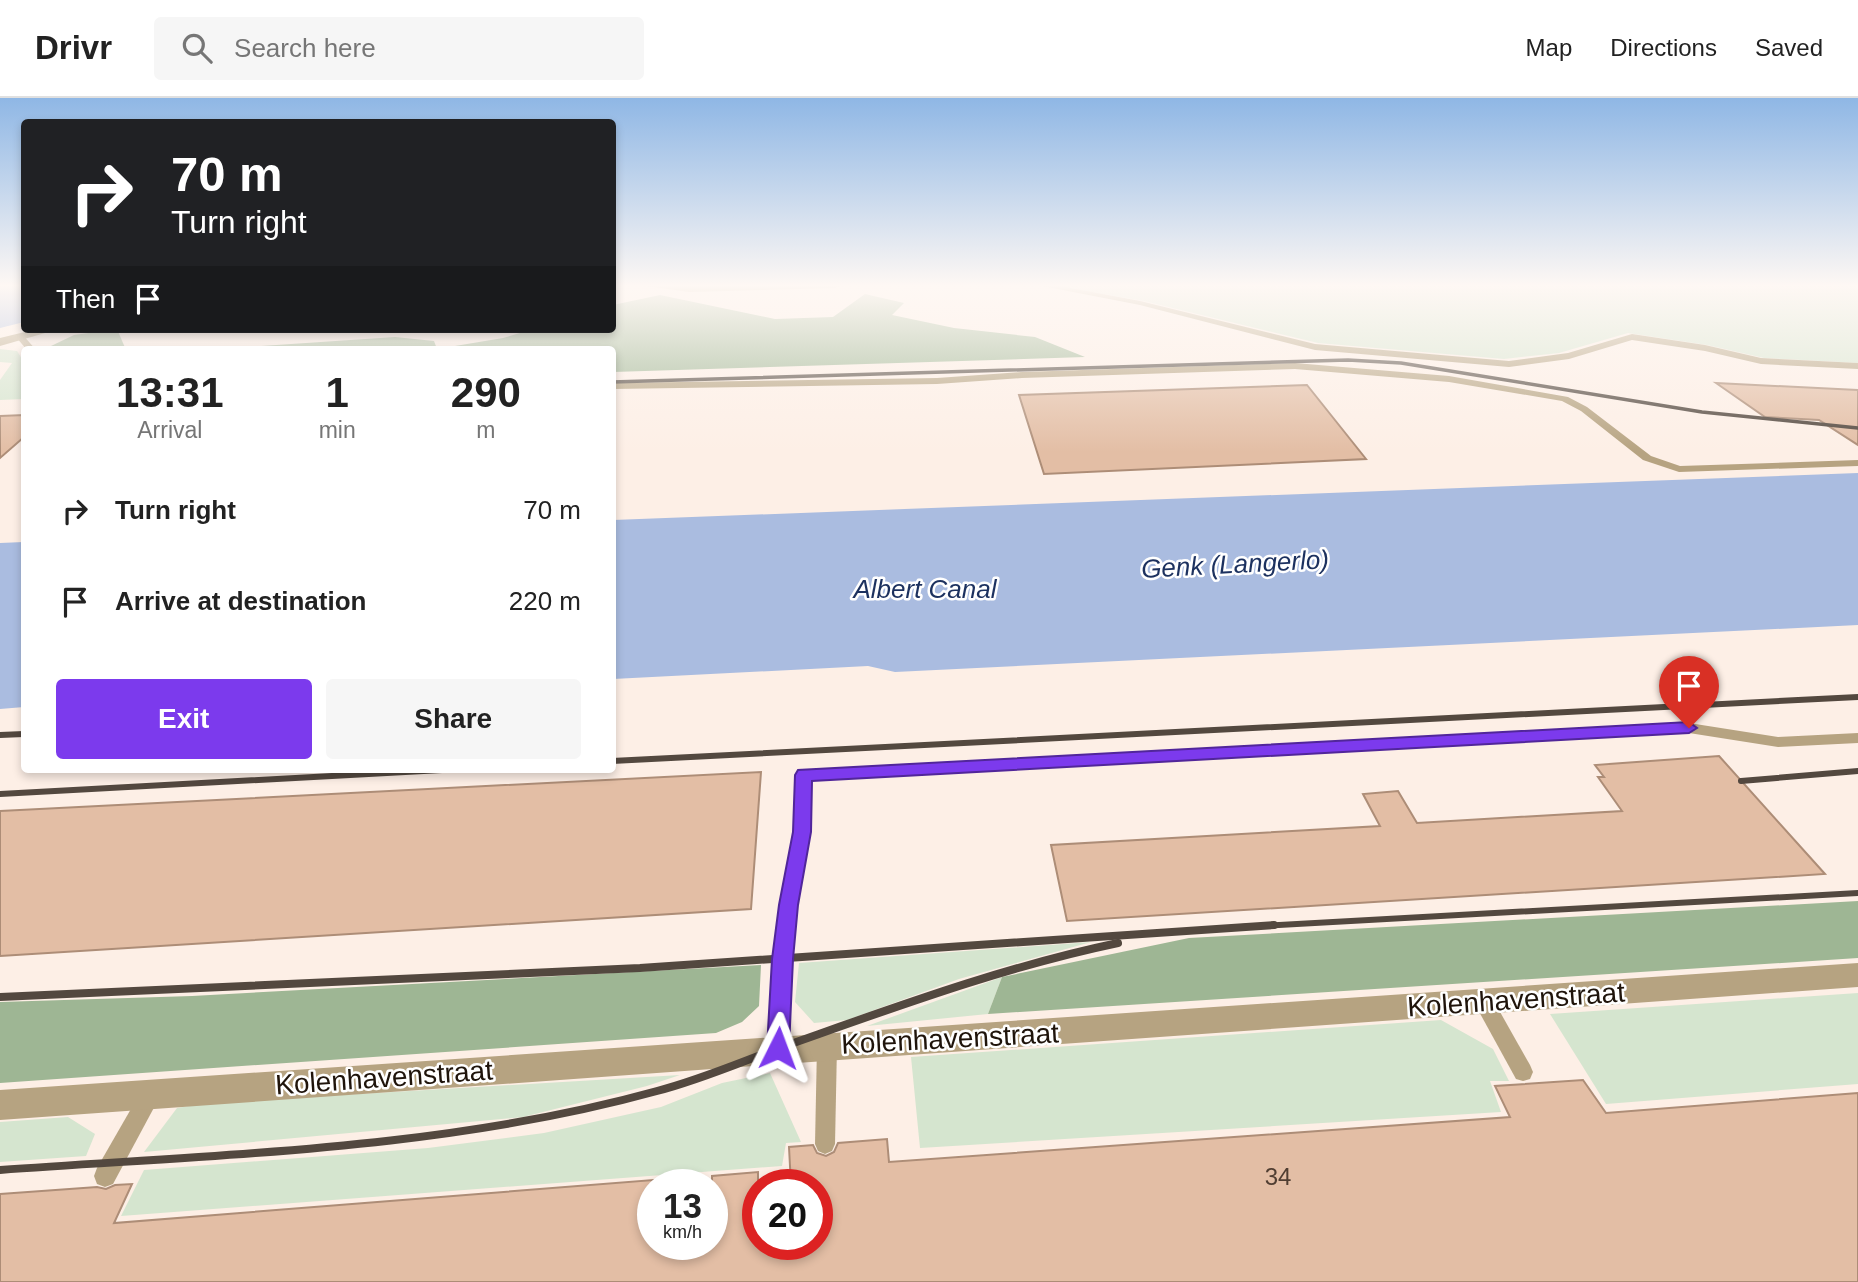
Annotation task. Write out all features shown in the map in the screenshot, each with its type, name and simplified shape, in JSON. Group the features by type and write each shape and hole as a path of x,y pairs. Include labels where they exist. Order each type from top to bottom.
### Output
{"street":[{"name":"Kolenhavenstraat","path":"0,1105 778,1048 1101,1029 1858,975"}],"lane":[{"path":"1300,341 1328,348 1508,364 1569,356 1618,341"},
{"path":"1660,341 1761,361 1858,366"},
{"path":"616,386 937,381 1022,375 1295,366 1449,379 1565,399 1584,409 1647,458 1679,469 1858,463"},
{"path":"778,1048 782,959 788,905 802,832 804,775 1689,728 1779,742 1858,738"},
{"path":"1484,1002 1523,1072"},
{"path":"825,1144 828,1045"},
{"path":"105,1176 151,1094"}],"green space":[{"path":"61,341 122,341 124,346 51,346"},
{"path":"332,341 434,341 436,346 261,346"},
{"path":"483,341 1046,341 1085,357 616,372 616,346 455,346"},
{"path":"1311,341 1600,341 1559,353 1504,359"},
{"path":"1682,341 1858,341 1858,363 1764,358"},
{"path":"0,349 17,351 21,357 21,399 0,400 0,380 12,363 0,362"},
{"path":"1858,901 1858,958 988,1014 1002,977 1189,938"},
{"path":"1091,942 959,979 847,1020 814,1023 795,1002 799,963"},
{"path":"761,965 759,1006 742,1022 716,1033 0,1083 0,1002 192,996"},
{"path":"1002,977 988,1014 867,1026"},
{"path":"1858,993 1858,1084 1606,1104 1550,1014"},
{"path":"1441,1020 1493,1049 1509,1081 1490,1081 1501,1112 920,1148 911,1057"},
{"path":"770,1073 801,1142 786,1143 782,1166 728,1170 637,1169 637,1177 121,1216 144,1170 428,1148 544,1133 661,1107 722,1083"},
{"path":"680,1075 523,1117 144,1152 177,1108 207,1103"},
{"path":"68,1117 95,1134 86,1156 0,1162 0,1122"}],"water":[{"name":"Albert Canal","path":"1858,473 1858,625 895,672 868,666 616,679 616,520"},
{"path":"21,542 21,707 0,709 0,543"}],"building":[{"path":"1716,383 1858,390 1858,445 1819,420 1765,417"},
{"path":"1307,385 1366,459 1044,474 1019,395"},
{"path":"21,415 21,440 0,458 0,416"},
{"path":"1719,756 1825,874 1067,921 1051,845 1380,826 1363,794 1398,791 1417,823 1622,811 1598,777 1604,777 1595,765"},
{"path":"761,772 751,909 0,956 0,811"},
{"path":"1583,1080 1606,1113 1858,1093 1858,1282 0,1282 0,1194 97,1187 106,1189 115,1185 132,1184 114,1223 637,1181 637,1260 728,1260 728,1175 742,1173 742,1260 833,1260 833,1169 790,1169 789,1147 813,1145 817,1153 826,1156 834,1152 838,1143 887,1139 889,1162 1510,1117 1495,1086"}],"railway":[{"path":"616,382 1348,360 1401,363 1702,412 1858,428"},
{"path":"616,761 1858,697"},
{"path":"0,735 21,734"},
{"path":"1741,781 1858,771"},
{"path":"0,794 387,773"},
{"path":"1260,926 1858,893"},
{"path":"1260,926 1274,925"},
{"path":"0,997 640,968 1260,926"},
{"path":"1241,927 1260,926"},
{"path":"0,1170 331,1147 414,1138 577,1111 689,1082 948,989 1118,943"}],"route":[{"path":"778,1048 782,959 788,905 802,832 804,775 1689,728"}],"water label":[{"name":"Genk (Langerlo)","path":"1235,564"}]}
